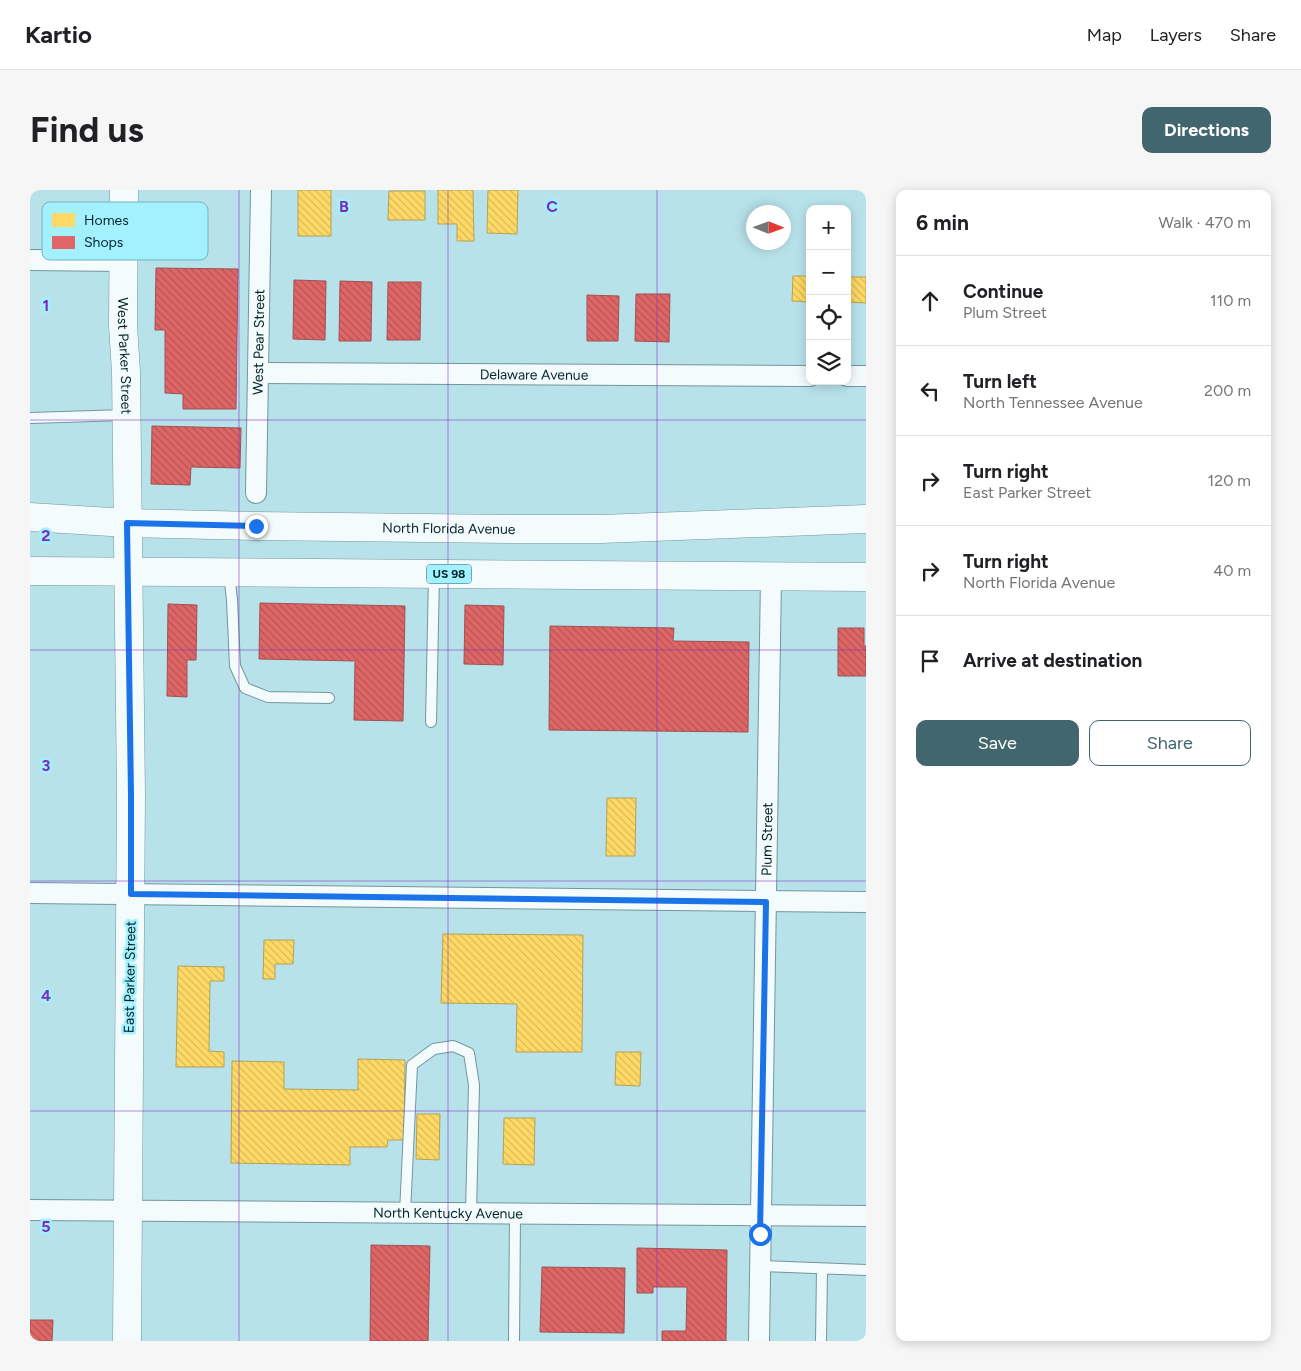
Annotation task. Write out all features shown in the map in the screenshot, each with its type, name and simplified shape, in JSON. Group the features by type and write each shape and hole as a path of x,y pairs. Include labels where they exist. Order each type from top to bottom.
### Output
{"main road":[{"name":"West Parker Street","path":"123,261 127,523"},
{"name":"North Florida Avenue","path":"30,517 127,523 256,526 602,528 866,519"},
{"name":"East Parker Street","path":"127,523 131,795 127,1341"},
{"name":"US 98","path":"30,571 866,577"}],"street":[{"name":"West Pear Street","path":"256,493 261,190"},
{"path":"30,260 123,261"},
{"name":"Delaware Avenue","path":"258,373 806,376"},
{"path":"851,376 866,376"},
{"name":"Plum Street","path":"759,1341 771,576"},
{"path":"30,893 866,902"},
{"name":"North Kentucky Avenue","path":"30,1210 866,1216"}],"lane":[{"path":"30,418 126,415"},
{"path":"229,573 235,666 246,688 268,696 329,698"},
{"path":"431,722 434,574"},
{"path":"405,1213 412,1064 434,1049 453,1046 469,1053 474,1085 471,1214"},
{"path":"514,1341 515,1214"},
{"path":"760,1266 866,1270"},
{"path":"821,1341 822,1269"}],"building: Homes":[{"path":"298,190 331,190 331,236 298,236"},
{"path":"438,190 473,190 474,241 457,241 457,224 438,224"},
{"path":"488,190 518,190 517,234 487,233"},
{"path":"389,191 425,191 425,220 388,220"},
{"path":"793,276 806,276 806,302 792,301"},
{"path":"851,277 866,277 866,303 851,302"},
{"path":"607,798 636,798 635,856 606,856"},
{"path":"443,934 583,935 582,1052 516,1052 517,1004 441,1003"},
{"path":"264,940 294,940 293,964 275,964 275,979 263,979"},
{"path":"178,966 224,967 224,981 210,981 209,1051 224,1052 224,1067 176,1067"},
{"path":"616,1052 641,1052 640,1086 615,1085"},
{"path":"358,1059 405,1060 404,1140 388,1140 387,1147 350,1147 350,1165 231,1163 232,1061 284,1062 284,1089 358,1090"},
{"path":"417,1114 440,1114 439,1160 416,1159"},
{"path":"504,1118 535,1118 534,1165 503,1164"}],"building: Shops":[{"path":"156,268 238,269 236,409 183,409 183,394 165,393 165,330 155,330"},
{"path":"294,280 326,281 325,340 293,339"},
{"path":"340,281 372,282 371,341 339,341"},
{"path":"388,282 421,282 420,340 387,340"},
{"path":"636,294 670,294 669,342 635,341"},
{"path":"587,295 619,296 618,341 587,341"},
{"path":"152,426 241,428 240,468 191,467 190,485 151,484"},
{"path":"260,603 405,606 403,721 354,720 355,661 259,659"},
{"path":"168,604 197,605 196,660 187,660 187,697 167,696"},
{"path":"465,605 504,606 503,665 464,664"},
{"path":"550,626 674,628 673,641 749,642 748,732 549,730"},
{"path":"838,628 864,628 866,676 838,676"},
{"path":"371,1245 430,1246 428,1341 370,1341"},
{"path":"637,1248 727,1250 726,1341 662,1341 662,1331 686,1331 687,1287 653,1287 653,1293 637,1293"},
{"path":"542,1267 625,1268 624,1333 540,1332"},
{"path":"30,1320 53,1320 52,1341 30,1341"}],"route":[{"path":"256,526 127,523 131,894 766,902 760,1234"}]}
